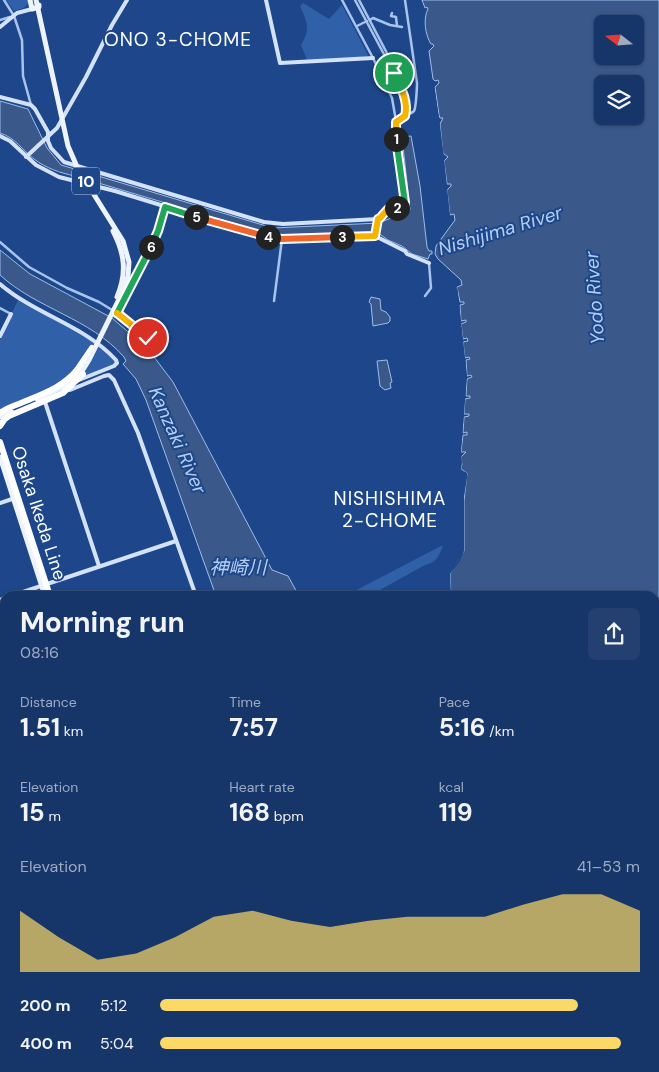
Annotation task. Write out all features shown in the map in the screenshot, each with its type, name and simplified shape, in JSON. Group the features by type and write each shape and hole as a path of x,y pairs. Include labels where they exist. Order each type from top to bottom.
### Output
{"highway":[{"path":"0,415 60,386 78,370 93,349"},
{"path":"0,426 9,416 54,397 70,388 86,371 93,349"},
{"path":"0,442 47,591"},
{"path":"0,451 47,591"}],"main road":[{"path":"32,9 39,7 34,0"},
{"name":"10","path":"0,415 56,392 82,368 93,349 120,290 124,272 124,259 121,247 76,171 65,147 34,0"},
{"name":"Osaka Ikeda Line","path":"0,438 48,583 49,591"},
{"name":"Osaka Ikeda Line","path":"0,458 42,586 46,591"}],"street":[{"path":"4,0 14,16 22,40 24,76 31,106"},
{"path":"27,156 57,128 107,33 127,0"},
{"path":"266,0 280,63 373,58"},
{"path":"342,0 357,26 392,98 396,122 395,128 405,203 403,207 386,210 377,221 375,234"},
{"path":"355,0 369,20"},
{"path":"359,0 406,91 405,116"},
{"path":"396,122 415,109 418,82 405,0"},
{"path":"0,20 32,9"},
{"path":"392,13 391,16 396,17 397,26"},
{"path":"0,27 14,16"},
{"path":"357,26 373,18 402,27"},
{"path":"0,96 31,106 39,114 55,153 68,164 264,222 283,224 377,221"},
{"path":"0,136 10,141 36,166 59,177 254,234 282,239 375,234 407,254 429,263 431,288 425,296"},
{"path":"117,313 158,231 165,207"},
{"path":"274,301 282,239"},
{"path":"0,242 29,267 117,313 144,337 148,338 158,334"},
{"path":"0,284 30,305 90,337 108,351 117,362 114,366 0,415"},
{"path":"0,308 11,314 0,336"},
{"path":"0,415 13,414 45,402 72,388 109,375 138,433 194,591"},
{"path":"45,402 99,566"},
{"path":"0,503 20,497"},
{"path":"26,591 176,541"}],"shaded area":[{"path":"6,0 28,0 28,3 24,8 14,11"},
{"path":"303,3 329,19 342,5 368,55 366,57 307,60 301,45 307,30 306,21 300,6"},
{"path":"18,300 95,342 115,361 114,365 0,409 0,339"},
{"path":"443,546 432,563 378,591 355,591"}],"water":[{"path":"422,0 659,0 659,591 451,591 450,574 464,551 464,501 467,473 461,469 461,457 466,452 461,452 463,435 467,435 467,432 463,433 464,417 469,416 469,414 464,414 465,399 470,398 470,396 466,396 467,379 472,377 471,375 467,376 466,360 470,359 469,357 465,358 463,342 468,341 467,338 463,339 461,324 466,322 466,320 461,321 460,305 464,304 464,302 460,302 457,287 462,285 461,280 435,254 436,246 455,220 454,214 450,215 447,190 451,184 447,184 444,161 448,157 443,153 440,124 443,118 440,118 439,115 435,87 439,83 438,80 435,81 433,79 429,51 434,46 431,44 426,31 425,22 427,7 425,8"},
{"path":"0,101 28,109 47,148 61,165 273,228 379,223 410,210 402,137 411,136 420,186 427,247 429,251 432,251 432,254 430,254 428,259 412,254 377,232 281,235 266,233 59,172 48,168 30,156 15,141 0,133"},
{"name":"神崎川","path":"0,250 30,274 112,318 148,349 173,382 272,570 288,576 296,591 214,591 146,400 136,379 123,364 126,361 124,357 110,344 80,323 30,297 0,275"},
{"path":"371,297 380,299 381,310 390,317 388,323 373,326 371,304 369,302"},
{"path":"387,360 392,382 390,383 391,388 385,390 380,386 377,361"}],"pier":[{"path":"434,85 439,118 444,157 441,155"},
{"path":"444,158 450,217 448,216 442,159"},
{"path":"457,284 467,376 461,451 462,463 461,469 464,471 458,468 458,466 461,454 459,451 466,376 456,297"},
{"path":"464,471 467,473 467,478 464,496 464,551 460,561 450,574 451,591 449,591 448,574 458,560 462,550 462,500 466,475"}],"district":[{"name":"ONO 3-CHOME","path":"178,39"},
{"name":"NISHISHIMA 2-CHOME","path":"390,509"}],"route":[{"path":"148,338 144,337 117,313 158,231 165,207 254,234 282,239 375,236 378,219 386,210 403,207 405,203 395,128 396,122 405,116 406,102 394,73"}],"water label":[{"name":"Nishijima River","path":"500,230"},
{"name":"Yodo River","path":"594,298"},
{"name":"Kanzaki River","path":"178,440"}]}
